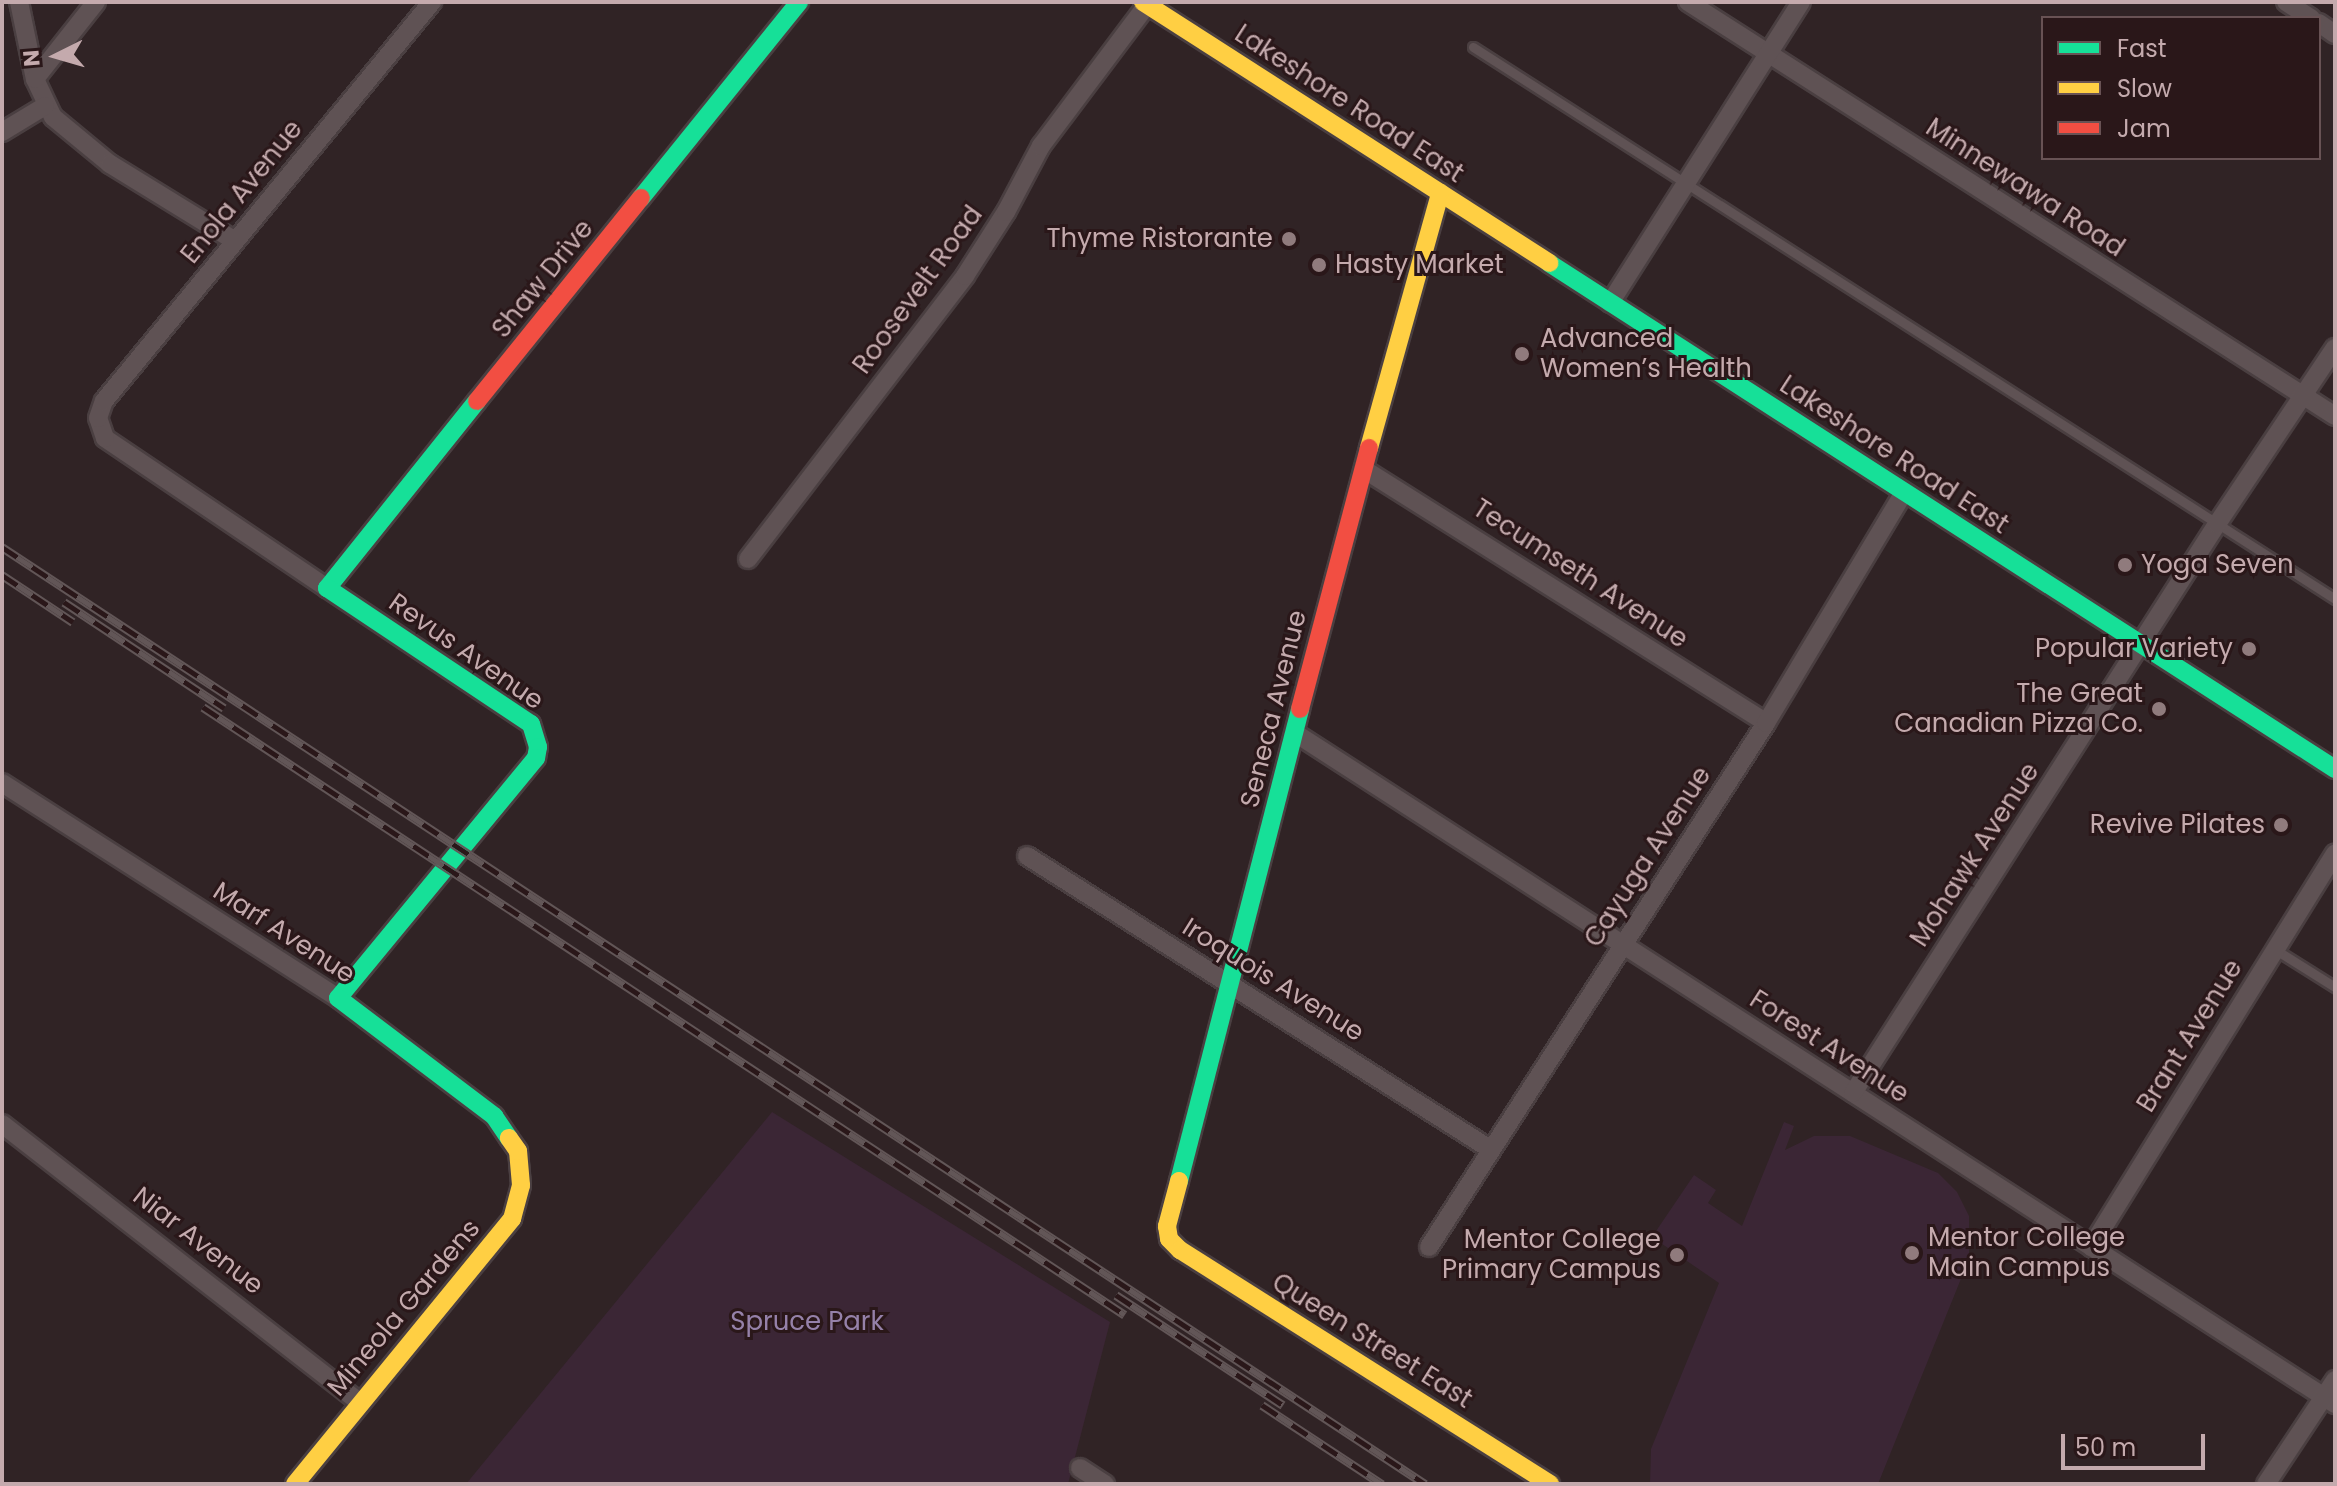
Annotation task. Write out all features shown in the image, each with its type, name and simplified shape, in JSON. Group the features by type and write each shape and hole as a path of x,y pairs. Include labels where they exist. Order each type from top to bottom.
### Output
{"street":[{"path":"19,2 35,79 45,106 110,164 235,241"},
{"path":"35,79 96,2"},
{"name":"Enola Avenue","path":"98,418 104,401 432,2"},
{"name":"Shaw Drive","path":"327,588 799,2"},
{"name":"Minnewawa Road","path":"1688,2 2335,416"},
{"path":"1610,303 1801,2"},
{"path":"2286,2 2308,16"},
{"name":"Lakeshore Road East","path":"1145,3 2335,769"},
{"name":"Roosevelt Road","path":"748,559 965,276 1006,212 1041,146 1145,3"},
{"path":"2,132 45,106"},
{"name":"Seneca Avenue","path":"1169,1239 1170,1212 1338,561 1440,193"},
{"name":"Mohawk Avenue","path":"1853,1093 2217,524 2335,348"},
{"name":"Revus Avenue","path":"98,418 105,438 531,724 538,747 536,758 338,998"},
{"name":"Tecumseth Avenue","path":"1365,470 1766,723"},
{"name":"Cayuga Avenue","path":"1429,1247 1766,723 1904,492"},
{"name":"Forest Avenue","path":"1295,733 2330,1401"},
{"name":"Marf Avenue","path":"2,783 338,998 494,1116 518,1151"},
{"name":"Brant Avenue","path":"2091,1247 2335,854"},
{"name":"Iroquois Avenue","path":"1027,856 1490,1149"},
{"name":"Niar Avenue","path":"2,1124 359,1402"},
{"name":"Mineola Gardens","path":"295,1484 359,1402 512,1219 521,1185 518,1151"},
{"name":"Queen Street East","path":"1169,1239 1180,1250 1550,1484"},
{"path":"2266,1484 2330,1401 2335,1380"},
{"path":"1080,1468 1105,1484"}],"lane":[{"path":"1473,47 2335,599"},
{"path":"2276,950 2335,987"}],"green space":[{"name":"Spruce Park","path":"772,1112 1110,1322 1068,1484 466,1484"},
{"path":"1784,1122 1794,1126 1785,1150 1814,1136 1850,1136 1938,1173 1957,1192 1969,1216 1969,1259 1878,1484 1650,1484 1651,1449 1719,1283 1652,1237 1694,1175 1716,1190 1708,1203 1742,1226"}],"railway":[{"path":"2,547 1425,1484"},
{"path":"2,575 73,622"},
{"path":"64,602 224,708"},
{"path":"203,707 1125,1315"},
{"path":"1116,1295 1283,1405"},
{"path":"1262,1405 1382,1484"}],"traffic: fast":[{"path":"641,198 799,2"},
{"path":"1549,263 2335,769"},
{"path":"477,401 327,588 531,724 538,747 536,758 338,998 494,1116 509,1138"},
{"path":"1179,1181 1300,709"}],"traffic: slow":[{"path":"1143,2 1549,263"},
{"path":"1369,448 1440,193"},
{"path":"295,1484 512,1219 521,1185 518,1151 509,1138"},
{"path":"1179,1181 1167,1226 1169,1239 1180,1250 1550,1484"}],"traffic: jam":[{"path":"477,401 641,198"},
{"path":"1300,709 1369,448"}],"place":[{"name":"Thyme Ristorante","path":"1289,239"},
{"name":"Hasty Market","path":"1319,265"},
{"name":"Advanced Women’s Health","path":"1522,354"},
{"name":"Yoga Seven","path":"2125,565"},
{"name":"Popular Variety","path":"2249,649"},
{"name":"The Great Canadian Pizza Co.","path":"2159,709"},
{"name":"Revive Pilates","path":"2281,825"},
{"name":"Mentor College Main Campus","path":"1912,1253"},
{"name":"Mentor College Primary Campus","path":"1677,1255"}]}
